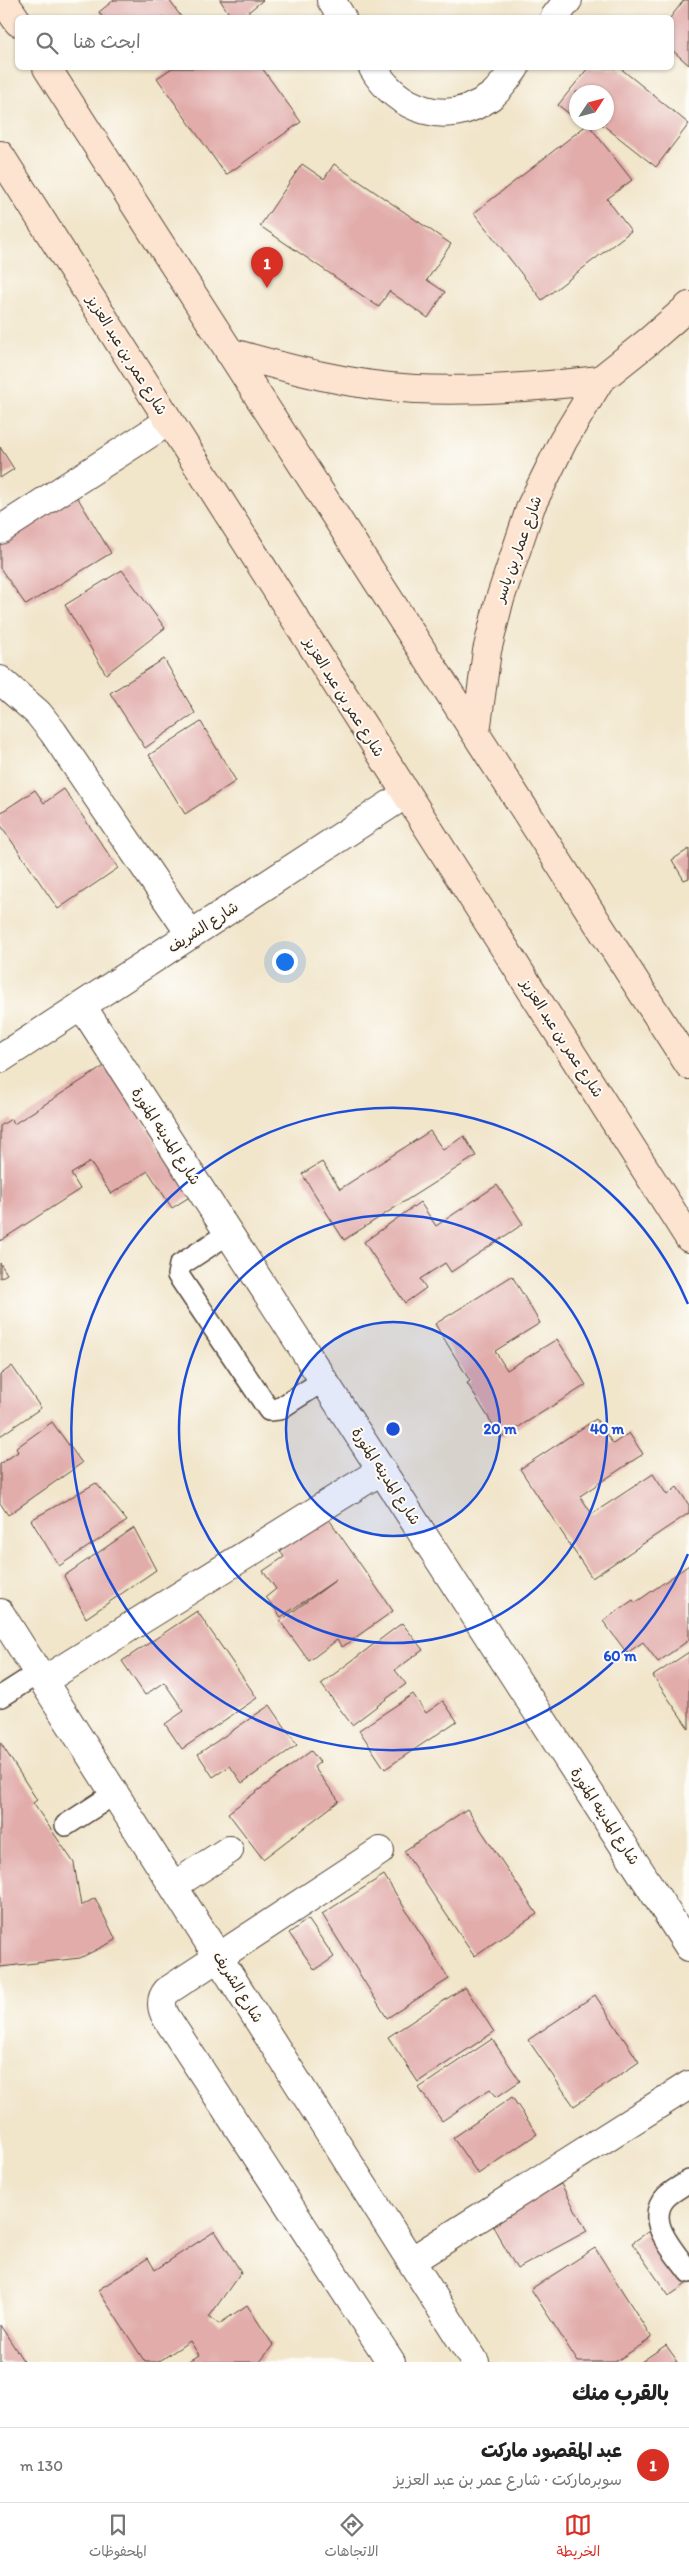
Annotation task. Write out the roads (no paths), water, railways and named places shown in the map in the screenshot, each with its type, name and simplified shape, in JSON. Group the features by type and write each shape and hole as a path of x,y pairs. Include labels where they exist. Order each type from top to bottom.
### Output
{"street":[{"path":"3,0 15,18"},
{"path":"331,0 340,15"},
{"path":"556,15 568,0"},
{"path":"48,70 476,732 689,1066"},
{"path":"374,70 382,84 396,97 414,107 434,113 454,112 474,106 492,96 513,70"},
{"name":"شارع عمر بن عبد العزيز","path":"0,155 689,1238"},
{"name":"شارع عمار بن ياسر","path":"476,732 487,651 513,553 532,506 563,441 600,380 689,306"},
{"path":"229,352 298,371 351,381 413,389 538,388 600,380"},
{"path":"0,530 169,421"},
{"path":"0,680 38,712 191,935"},
{"name":"شارع الشريف","path":"0,1059 406,794"},
{"name":"شارع المدينه المنورة","path":"82,1006 689,1947"},
{"path":"41,1677 382,1470"},
{"name":"شارع الشريف","path":"0,1613 475,2362"},
{"path":"173,1886 229,1850"},
{"path":"380,1851 168,1991 162,2000 163,2012 391,2362"},
{"path":"411,2261 689,2085"}],"lane":[{"path":"229,1233 180,1265 178,1275 268,1410 279,1409 324,1380"},
{"path":"2,1696 41,1677"},
{"path":"66,1824 114,1794"},
{"path":"689,2181 667,2196 660,2205 658,2216 659,2227 664,2237 689,2272"}],"place":[{"name":"عبد المقصود ماركت","path":"267,288"}]}
